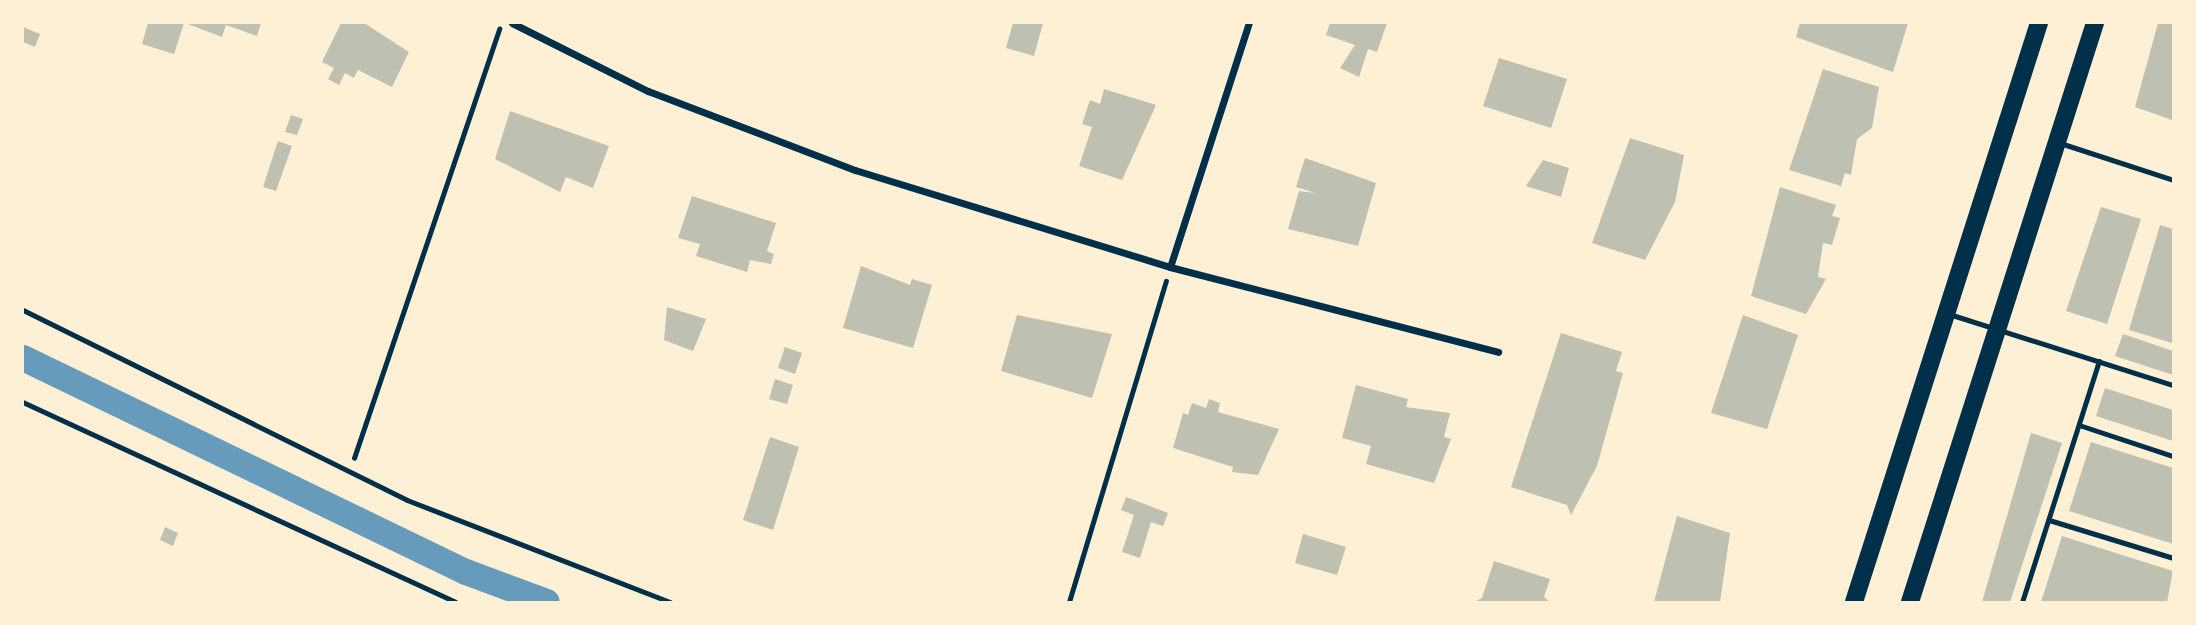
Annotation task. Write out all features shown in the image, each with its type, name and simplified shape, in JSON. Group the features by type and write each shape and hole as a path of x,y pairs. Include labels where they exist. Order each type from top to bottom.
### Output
{"main road":[{"path":"1854,602 2039,23"},
{"path":"1910,602 2095,23"}],"street":[{"path":"512,23 648,91 855,170 1170,267 1498,352"},
{"path":"1170,267 1249,23"}],"lane":[{"path":"2056,142 2173,180"},
{"path":"23,310 347,471 670,602"},
{"path":"1946,313 2173,385"},
{"path":"2022,602 2099,361"},
{"path":"2079,425 2173,456"},
{"path":"2049,520 2173,558"}],"path":[{"path":"347,471 374,409 501,23"},
{"path":"1069,602 1170,267"},
{"path":"23,402 455,602"}],"building":[{"path":"148,23 184,23 174,54 142,44"},
{"path":"185,23 261,23 257,36 226,25 222,37"},
{"path":"341,23 364,23 409,52 392,87 358,70 354,78 345,73 339,85 328,79 334,68 322,62"},
{"path":"1013,23 1043,23 1034,56 1006,48"},
{"path":"1330,23 1387,23 1377,52 1368,49 1359,77 1340,68 1355,45 1326,35"},
{"path":"1800,23 1908,23 1893,72 1796,37"},
{"path":"2158,23 2173,23 2172,120 2135,107"},
{"path":"23,27 40,34 35,47 23,42"},
{"path":"1499,58 1567,79 1551,128 1483,106"},
{"path":"1823,69 1879,87 1872,128 1857,139 1851,175 1845,173 1841,186 1789,170"},
{"path":"1104,89 1156,105 1122,180 1079,166 1092,127 1082,124 1090,100 1100,104"},
{"path":"510,111 609,146 593,188 566,177 560,192 495,159"},
{"path":"291,115 303,119 297,135 285,132"},
{"path":"1630,138 1684,155 1675,202 1645,260 1592,243"},
{"path":"278,141 292,146 276,191 263,187"},
{"path":"1305,158 1376,183 1358,246 1288,229 1299,191 1315,193 1296,187"},
{"path":"1543,160 1569,168 1561,197 1526,186"},
{"path":"1780,187 1836,205 1832,216 1840,218 1832,245 1823,243 1818,277 1826,279 1806,314 1751,296"},
{"path":"692,196 776,223 767,251 774,254 771,264 750,260 747,272 696,256 700,244 678,238"},
{"path":"2101,207 2141,219 2107,324 2066,311"},
{"path":"2160,225 2173,229 2172,343 2129,330"},
{"path":"861,266 910,285 912,279 932,285 913,348 843,328"},
{"path":"667,307 706,319 693,351 664,340"},
{"path":"1017,315 1112,334 1092,398 1001,371"},
{"path":"1743,315 1798,335 1767,429 1711,413"},
{"path":"1561,333 1622,352 1616,371 1623,373 1597,466 1571,515 1567,505 1511,487"},
{"path":"2123,334 2173,351 2173,375 2115,356"},
{"path":"785,347 802,353 795,374 778,368"},
{"path":"775,379 793,385 787,404 769,399"},
{"path":"1356,385 1408,399 1406,407 1450,413 1444,437 1451,439 1434,483 1366,464 1371,446 1342,438"},
{"path":"2105,388 2173,410 2173,441 2096,416"},
{"path":"1209,399 1220,403 1218,412 1279,429 1258,475 1232,472 1233,467 1173,448 1183,413 1188,415 1192,403 1206,408"},
{"path":"2031,433 2062,443 2010,602 1982,602"},
{"path":"770,437 799,447 773,530 743,520"},
{"path":"2091,442 2173,468 2173,544 2069,511"},
{"path":"1126,497 1168,513 1163,526 1151,522 1140,558 1122,552 1134,515 1121,510"},
{"path":"1677,516 1730,533 1720,602 1654,602"},
{"path":"165,527 178,533 173,546 160,540"},
{"path":"1303,534 1346,547 1337,575 1295,563"},
{"path":"2062,536 2173,571 2167,602 2041,602"},
{"path":"1494,561 1550,579 1544,597 1550,602 1474,602 1482,598"}],"waterway":[{"path":"23,358 466,572 547,602"}]}
